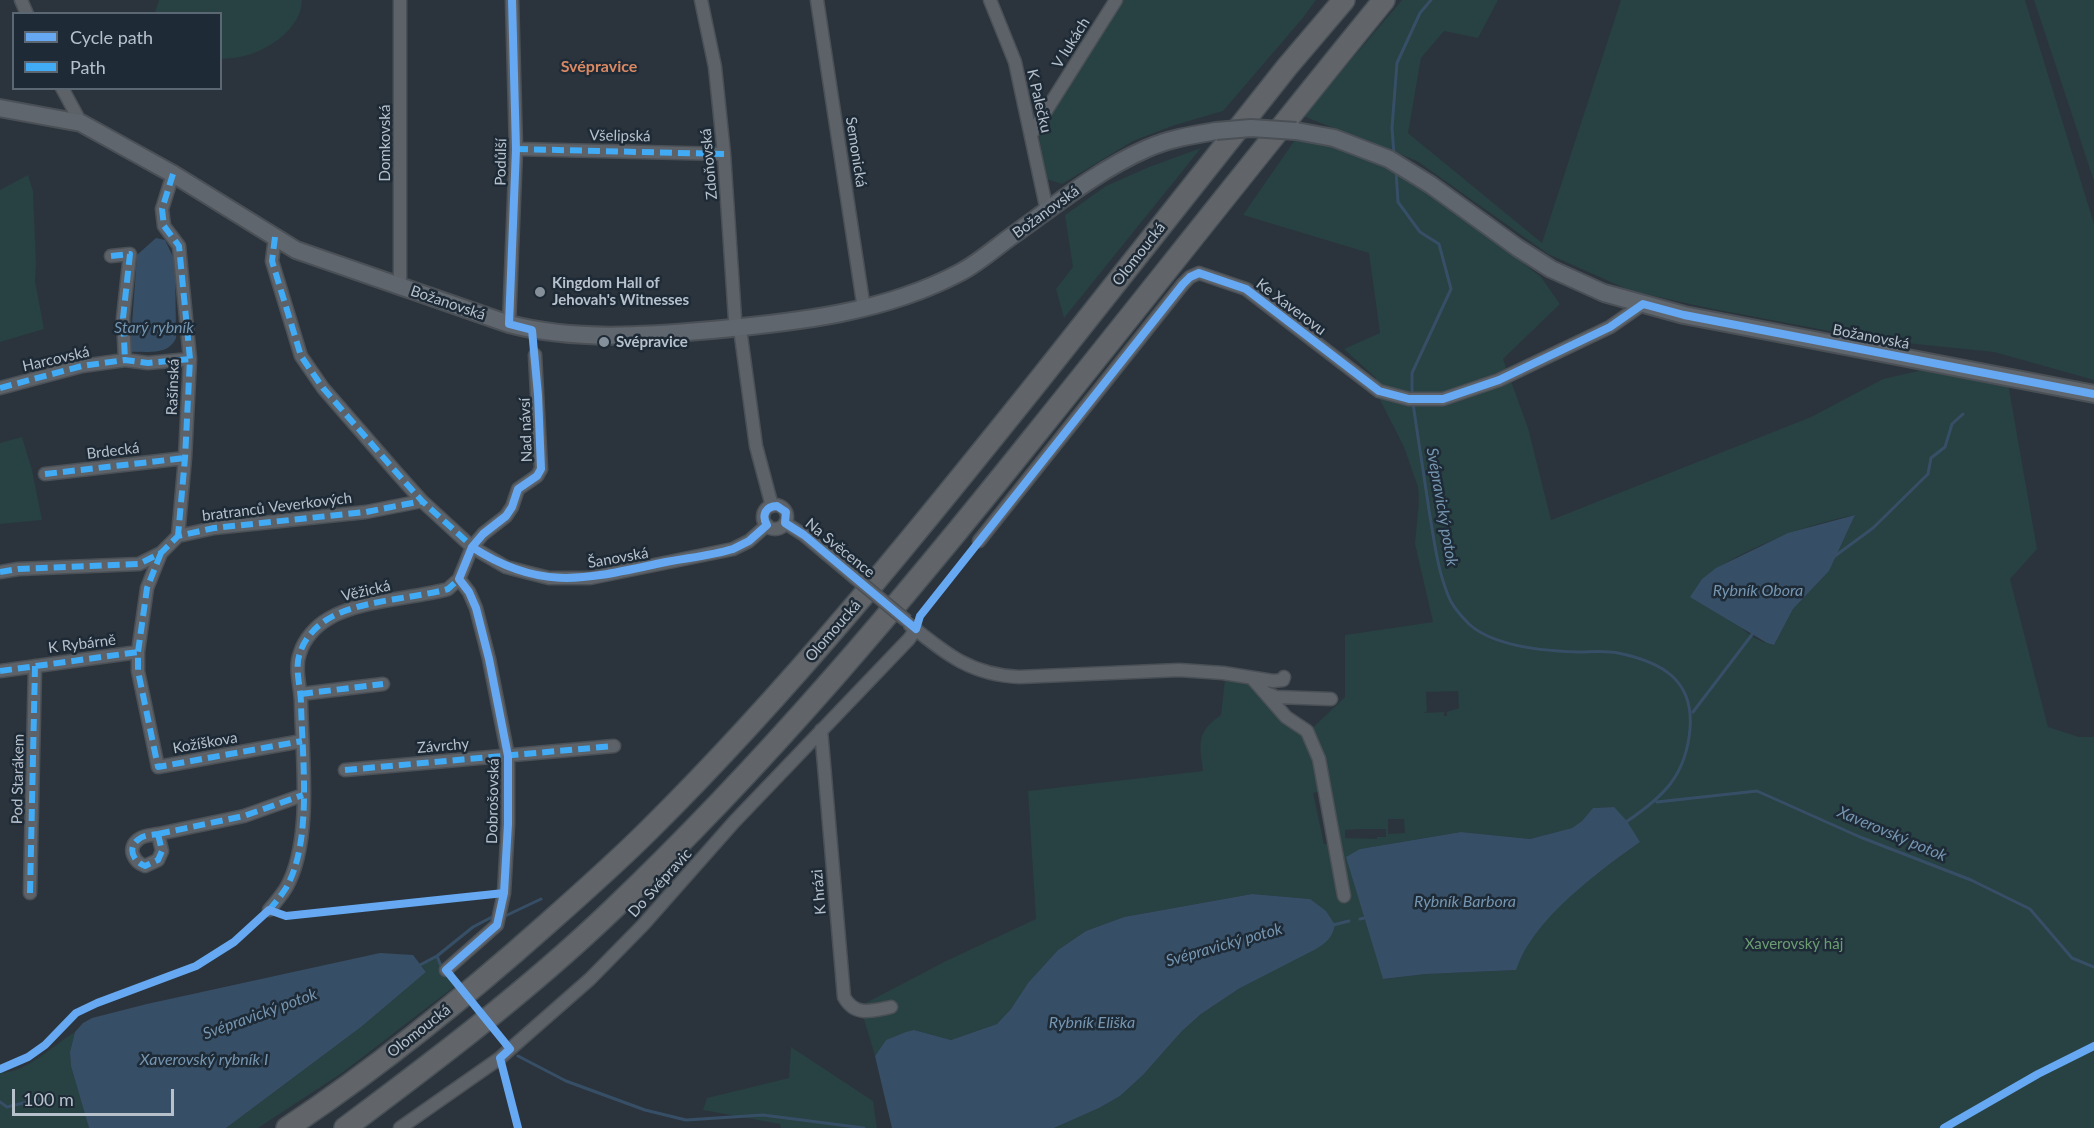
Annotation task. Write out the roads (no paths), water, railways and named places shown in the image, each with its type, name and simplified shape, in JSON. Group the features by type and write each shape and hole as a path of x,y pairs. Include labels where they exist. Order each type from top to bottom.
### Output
{"highway":[{"name":"Olomoucká","path":"287,1128 325,1103 434,1021 506,961 648,831 713,765 811,657 908,543 1287,68 1344,0"},
{"name":"Olomoucká","path":"345,1128 453,1047 598,923 721,802 779,741 934,561 1245,170 1384,0"}],"street":[{"name":"Domkovská","path":"400,0 400,286"},
{"name":"Podůlší","path":"509,324 516,149 514,0"},
{"name":"Zdoňovská","path":"701,0 715,67 724,154 735,319 756,446 772,506"},
{"name":"Semonická","path":"818,0 864,309"},
{"name":"K Palečku","path":"990,0 1015,62 1047,211"},
{"name":"V lukách","path":"1032,133 1116,0"},
{"path":"63,90 81,123"},
{"name":"Božanovská","path":"0,108 81,123 174,174 296,250 509,324 552,332 617,336 738,328 836,315 906,297 962,272 1096,176 1148,148 1174,139 1216,131 1251,128 1296,131 1334,138 1394,162 1431,185 1551,269 1604,294 1684,315 2094,394"},
{"name":"Všelipská","path":"516,149 724,154"},
{"name":"Rašínská","path":"174,174 162,209 164,225 179,246 190,359 178,536"},
{"name":"Šanovská","path":"275,237 272,261 301,356 323,388 422,501 472,547 506,567 549,578 590,578 734,549 750,541 767,525"},
{"path":"111,256 130,254 123,318 125,360"},
{"name":"Ke Xaverovu","path":"979,541 1183,284 1190,277 1199,273 1246,289 1379,391 1413,399 1443,399 1499,380 1610,327 1643,304"},
{"name":"Nad návsí","path":"472,547 483,534 506,516 512,507 518,489 537,476 541,469 535,355"},
{"name":"Harcovská","path":"0,388 82,366 125,360 148,363 190,359"},
{"name":"Brdecká","path":"45,474 185,458"},
{"name":"bratranců Veverkových","path":"178,536 214,528 366,512 422,501"},
{"path":"767,525 764,515 772,506"},
{"name":"Na Svěcence","path":"767,525 778,529 785,523 787,515 785,510 772,506"},
{"name":"Na Svěcence","path":"785,523 804,535 944,653 973,669 1019,677 1179,670 1279,682 1284,677"},
{"path":"0,572 18,569 139,564 161,553 178,536"},
{"path":"459,579 472,547"},
{"name":"K Rybárně","path":"0,671 138,652 147,588 161,553"},
{"name":"Věžická","path":"269,910 286,888 295,866 303,828 299,655 305,642 320,625 338,613 357,607 448,589 459,579"},
{"name":"Dobrošovská","path":"446,970 497,925 504,888 508,756 489,659 476,608 469,592 459,579"},
{"name":"Do Svépravic","path":"400,1128 500,1058 590,979 643,925 734,822 909,639 911,625"},
{"name":"Kožíškova","path":"138,652 138,671 158,767 302,741"},
{"name":"Pod Starákem","path":"30,893 35,666"},
{"path":"1252,678 1286,717 1307,731 1319,759 1344,896"},
{"path":"301,694 383,684"},
{"path":"1263,692 1276,697 1331,699"},
{"name":"K hrázi","path":"821,730 844,997 848,1004 866,1013 891,1006"},
{"name":"Závrchy","path":"345,770 614,746"},
{"path":"158,834 244,816 303,795"}],"water":[{"name":"Starý rybník","path":"156,238 165,240 175,261 176,338 168,348 163,350 130,352 137,255"},
{"name":"Rybník Obora","path":"1855,515 1829,571 1793,609 1774,645 1690,597 1702,579 1716,568 1788,533"},
{"name":"Rybník Barbora","path":"1614,807 1627,821 1640,842 1594,876 1564,902 1538,930 1521,957 1516,970 1426,974 1383,979 1346,857 1360,849 1461,832 1530,839 1572,828 1582,821 1593,808"},
{"name":"Rybník Eliška","path":"1252,894 1310,899 1326,911 1335,925 1331,936 1316,949 1240,988 1201,1014 1120,1096 1054,1128 892,1128 875,1056 886,1040 914,1030 951,1040 997,1024 1011,1009 1028,983 1058,950 1086,931 1124,917"},
{"name":"Xaverovský rybník I","path":"380,953 413,955 426,972 361,1027 226,1128 89,1128 71,1066 70,1052 75,1032 83,1023 92,1018 147,1004"}],"waterway":[{"name":"Svépravický potok","path":"1394,154 1392,128 1397,63 1420,13 1431,0"},
{"name":"Svépravický potok","path":"1396,170 1398,202 1420,232 1439,244 1451,289 1412,373 1412,396"},
{"name":"Svépravický potok","path":"1413,403 1438,564 1449,599 1466,621 1480,632 1506,643 1536,649 1608,652 1634,657 1661,668 1681,686 1690,712 1690,729 1684,760 1670,784 1661,794 1626,822"},
{"path":"1835,556 1873,528 1928,474 1931,458 1945,447 1952,424 1963,414"},
{"path":"1693,712 1754,632"},
{"name":"Xaverovský potok","path":"1657,802 1757,791 1860,837 1971,880 2030,909 2072,958 2094,967"},
{"path":"503,917 541,899"},
{"path":"437,956 473,927 492,917"},
{"name":"Svépravický potok","path":"1360,919 1369,917"},
{"name":"Svépravický potok","path":"1333,925 1349,921"},
{"name":"Svépravický potok","path":"418,966 437,956 441,966"},
{"name":"Svépravický potok","path":"518,1056 566,1081 645,1110 686,1120 763,1115 864,1128"},
{"name":"Svépravický potok","path":"0,1102 7,1107 52,1096"}],"place":[{"name":"Kingdom Hall of Jehovah's Witnesses","path":"540,292"},
{"name":"Svépravice","path":"604,342"}],"district":[{"name":"Svépravice","path":"599,67"}],"park label":[{"name":"Xaverovský háj","path":"1794,944"}]}
